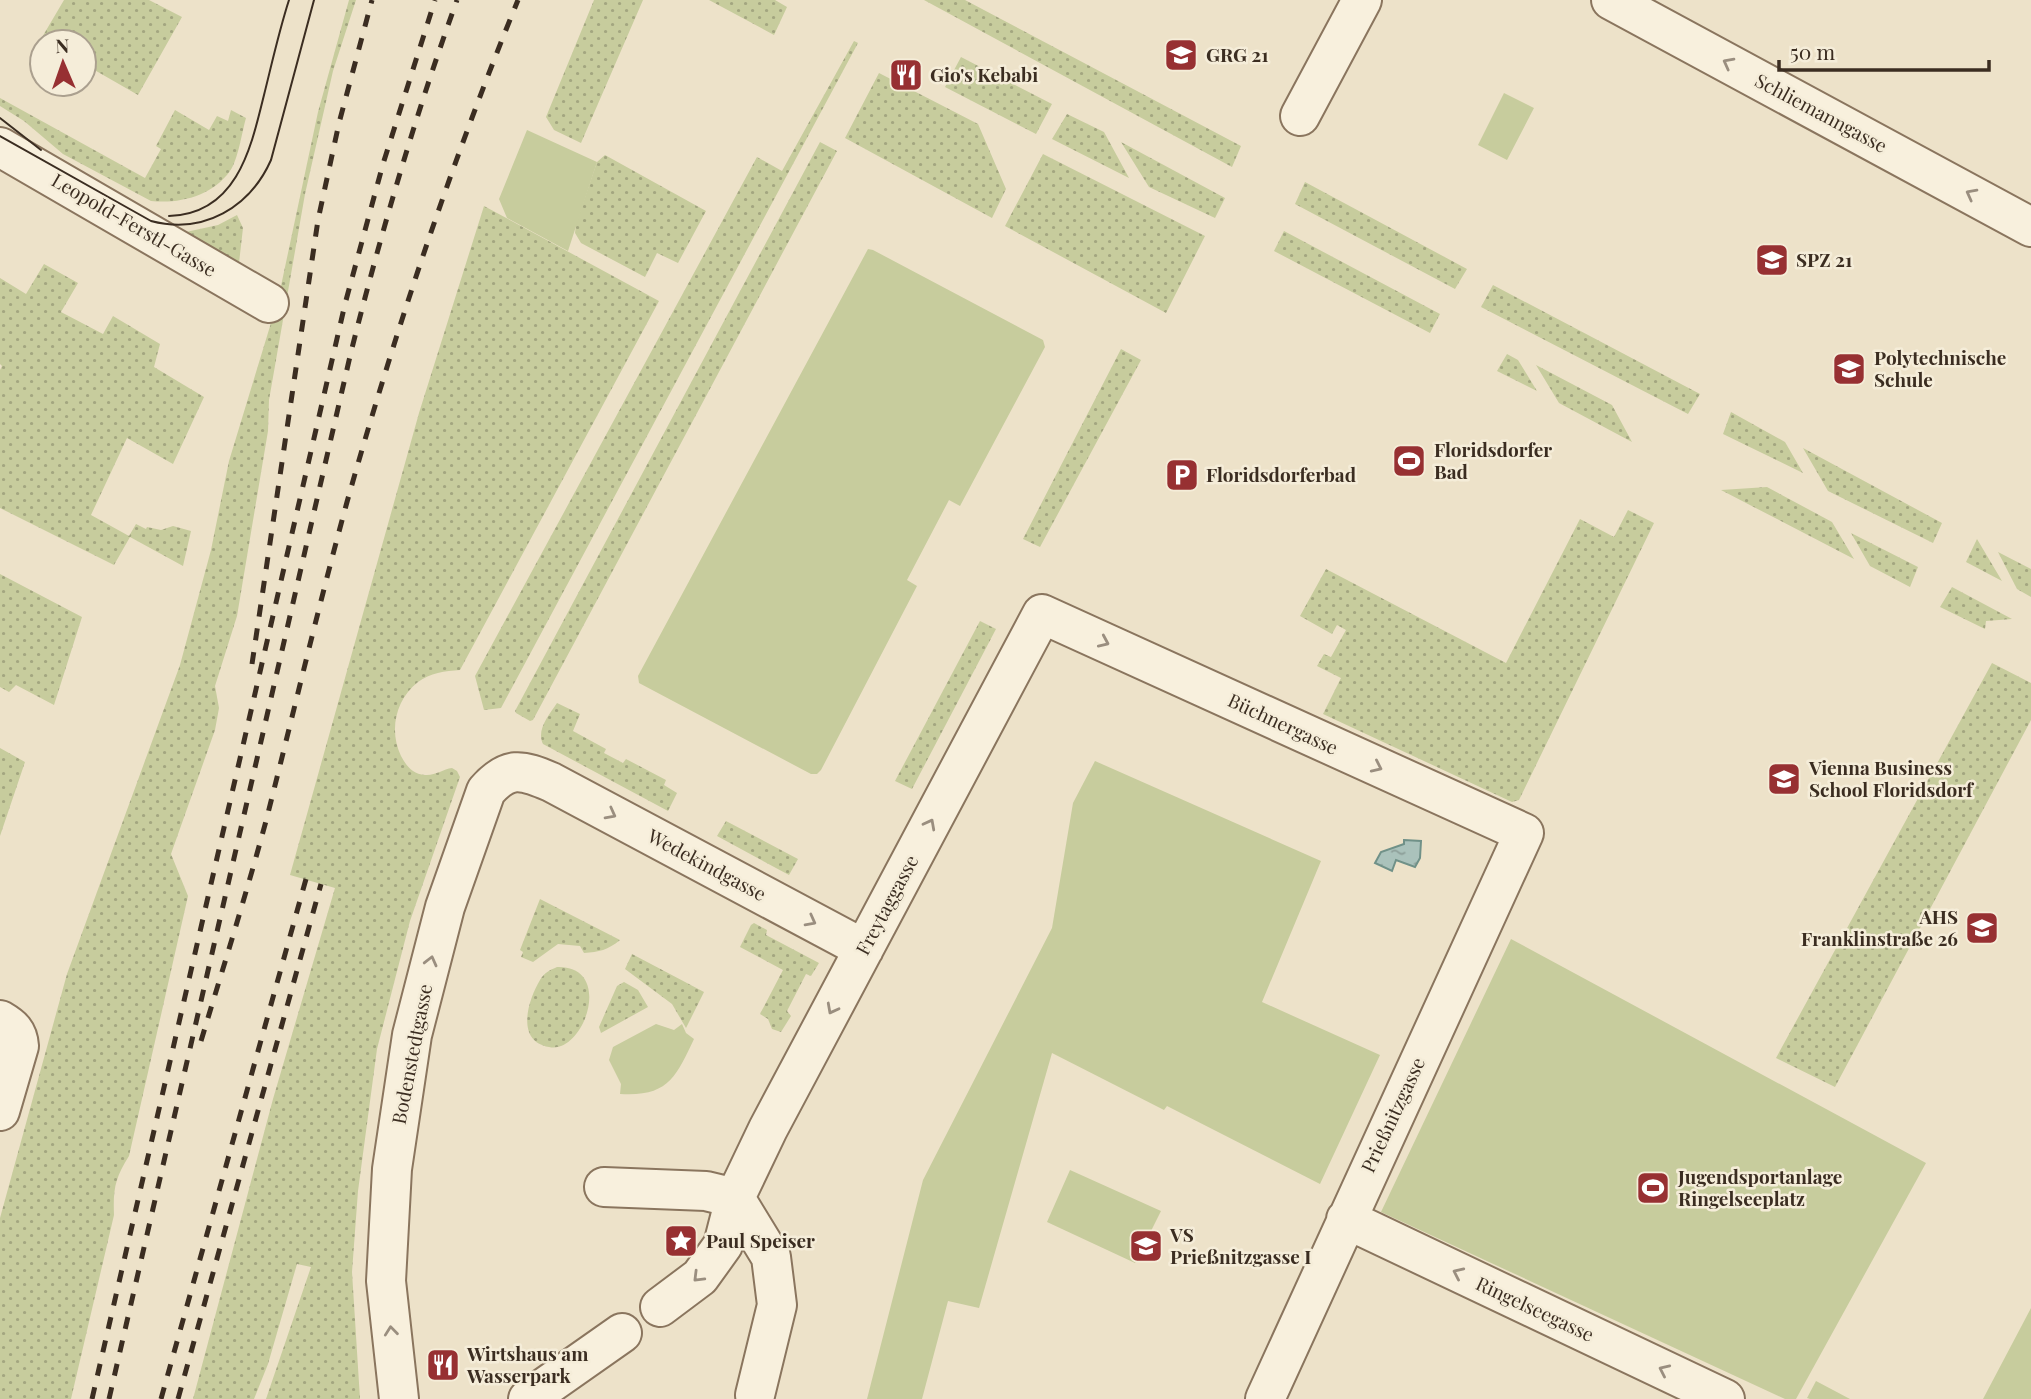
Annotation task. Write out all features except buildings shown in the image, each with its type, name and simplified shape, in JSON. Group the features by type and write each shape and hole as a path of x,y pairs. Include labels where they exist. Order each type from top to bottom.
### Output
{"street":[{"path":"1300,116 1362,0"},
{"name":"Schliemanngasse","path":"1611,0 2031,227"},
{"name":"Leopold-Ferstl-Gasse","path":"0,147 269,303"},
{"name":"Büchnergasse","path":"1042,614 1524,833"},
{"name":"Freytaggasse","path":"660,1307 700,1278 723,1245 735,1198 768,1129 1042,614"},
{"name":"Bodenstedtgasse","path":"399,1399 386,1281 391,1169 412,1035 445,907 486,791 499,776 513,772 531,773 551,782"},
{"name":"Wedekindgasse","path":"551,782 864,949"},
{"name":"Prießnitzgasse","path":"1265,1399 1524,833"},
{"path":"0,1111 19,1046 9,1028"},
{"path":"604,1187 706,1191 735,1198 771,1257 777,1305 755,1395"},
{"name":"Ringelseegasse","path":"1346,1219 1726,1399"},
{"path":"528,1399 622,1333"}],"green space":[{"path":"64,0 149,0 182,17 138,95 98,72 98,28 47,28"},
{"path":"349,0 356,0 333,71 305,194 269,400 268,431 237,616 215,686 219,708 215,730 171,854 188,896 129,1156 116,1184 114,1215 71,1399 0,1399 0,1218 67,974 180,665 211,550 229,461 278,300 318,112"},
{"path":"594,0 643,0 581,143 554,130 546,117"},
{"path":"709,0 775,0 787,7 774,35"},
{"path":"924,0 965,0 1241,146 1232,167"},
{"path":"854,41 858,43 501,708 484,710 475,676 757,157 782,171"},
{"path":"961,57 1052,104 1036,134 945,87"},
{"path":"879,73 978,124 1006,189 992,218 845,138"},
{"path":"1504,93 1534,108 1507,160 1478,145"},
{"path":"0,98 145,178 161,149 156,146 175,110 209,130 217,116 228,121 231,110 246,118 235,160 223,180 195,196 162,202 151,201 63,154 24,121 0,106"},
{"path":"1067,114 1104,132 1129,178 1052,139"},
{"path":"527,130 597,162 568,251 507,218 499,199"},
{"path":"820,142 837,151 533,720 530,721 515,711"},
{"path":"1121,142 1225,198 1215,218 1149,187"},
{"path":"1043,154 1205,236 1166,313 1005,226"},
{"path":"605,155 706,211 678,263 657,253 645,277 581,243 575,233 576,224 597,162"},
{"path":"1305,182 1467,269 1455,289 1295,204"},
{"path":"484,206 659,301 460,670 438,673 418,682 404,698 396,716 397,746 403,760 411,769 429,775 452,768 460,777 410,921 377,1049 358,1191 352,1272 360,1399 266,1399 311,1267 297,1264 268,1364 254,1399 193,1399 273,1099 335,888 290,875 419,413"},
{"path":"237,215 243,228 239,263 186,232 218,225"},
{"path":"1284,231 1440,314 1430,333 1274,251"},
{"path":"868,249 1043,340 1045,347 960,506 949,500 907,580 917,586 821,770 817,774 811,774 639,683 638,676"},
{"path":"44,264 78,283 61,312 103,334 113,316 160,344 154,367 204,397 173,464 127,438 91,515 129,536 136,524 146,529 161,530 173,526 191,531 183,566 130,537 114,565 0,508 0,278 26,294"},
{"path":"1493,285 1700,394 1688,414 1481,307"},
{"path":"1121,349 1141,360 1040,547 1023,539"},
{"path":"1507,354 1518,360 1537,391 1497,371"},
{"path":"1536,365 1612,405 1632,442 1559,403"},
{"path":"1731,412 1785,442 1803,473 1723,434"},
{"path":"1803,448 1942,523 1933,543 1828,491"},
{"path":"1767,487 1832,522 1854,559 1721,490"},
{"path":"1628,510 1654,523 1519,800 1512,802 1323,714 1341,678 1317,666 1324,654 1331,657 1346,630 1337,625 1332,634 1300,616 1326,569 1506,663 1580,519 1614,537"},
{"path":"1851,533 1918,567 1910,587 1870,566"},
{"path":"1977,539 2002,581 1966,562"},
{"path":"1998,552 2031,569 2031,597 2017,589"},
{"path":"0,574 82,617 54,705 16,685 9,692 0,687"},
{"path":"1952,587 2012,619 1986,621 1985,629 1940,607"},
{"path":"980,621 996,629 912,789 895,781"},
{"path":"1992,663 2031,683 2031,720 1835,1087 1776,1058"},
{"path":"557,703 580,714 573,731 606,749 604,753 623,763 626,759 666,780 664,785 677,793 668,811 543,744 542,728"},
{"path":"0,748 25,762 0,836"},
{"path":"1095,761 1321,861 1262,1002 1380,1055 1320,1184 1167,1106 1164,1110 1052,1053 979,1308 948,1301 922,1399 867,1399 923,1180 1052,928 1073,803"},
{"path":"726,821 798,859 789,875 717,836"},
{"path":"540,899 620,940 594,952 584,953 580,946 558,944 533,962 521,957 523,952 520,950"},
{"path":"754,923 767,930 766,935 819,963 811,976 806,974 787,1011 791,1016 781,1032 772,1029 768,1019 760,1014 783,970 740,947"},
{"name":"Jugendsportanlage Ringelseeplatz","path":"1511,939 1926,1163 1796,1399 1785,1399 1381,1212"},
{"path":"632,954 704,992 686,1028 672,1004 625,969"},
{"path":"557,967 575,970 585,980 589,994 588,1009 573,1038 562,1046 549,1047 538,1043 532,1037 527,1019 540,980 543,975"},
{"path":"624,982 638,990 648,1007 601,1033 599,1027 617,986"},
{"path":"656,1024 674,1030 682,1024 686,1033 694,1039 682,1064 660,1088 636,1094 620,1094 621,1084 609,1060 613,1047"},
{"path":"1070,1170 1161,1211 1135,1263 1047,1222"},
{"path":"2031,1308 2031,1399 1983,1399"},
{"path":"1816,1381 1850,1399 1807,1398"}],"water":[{"path":"1404,840 1421,841 1420,858 1415,867 1396,860 1392,871 1375,863 1381,852 1404,844"}],"tram line":[{"path":"169,216 192,212 211,204 226,191 237,175 253,136 289,0"},
{"path":"0,136 151,221 189,224 207,220 238,204 262,177 271,160 314,0"},
{"path":"0,118 41,150"}],"railway":[{"path":"252,664 318,220 339,123 372,0"},
{"path":"92,1399 345,304 383,164 435,0"},
{"path":"109,1399 351,352 400,175 457,0"},
{"path":"201,1041 266,821 365,438 447,186 518,0"},
{"path":"161,1399 306,879"},
{"path":"178,1399 321,884"}],"place":[{"name":"GRG 21","path":"1181,55"},
{"name":"Gio's Kebabi","path":"906,75"},
{"name":"SPZ 21","path":"1772,260"},
{"name":"Polytechnische Schule","path":"1849,369"},
{"name":"Floridsdorfer Bad","path":"1409,461"},
{"name":"Floridsdorferbad","path":"1182,475"},
{"name":"Vienna Business School Floridsdorf","path":"1784,779"},
{"name":"AHS Franklinstraße 26","path":"1982,928"},
{"name":"Jugendsportanlage Ringelseeplatz","path":"1653,1188"},
{"name":"Paul Speiser","path":"681,1241"},
{"name":"VS Prießnitzgasse I","path":"1146,1246"},
{"name":"Wirtshaus am Wasserpark","path":"443,1365"}]}
